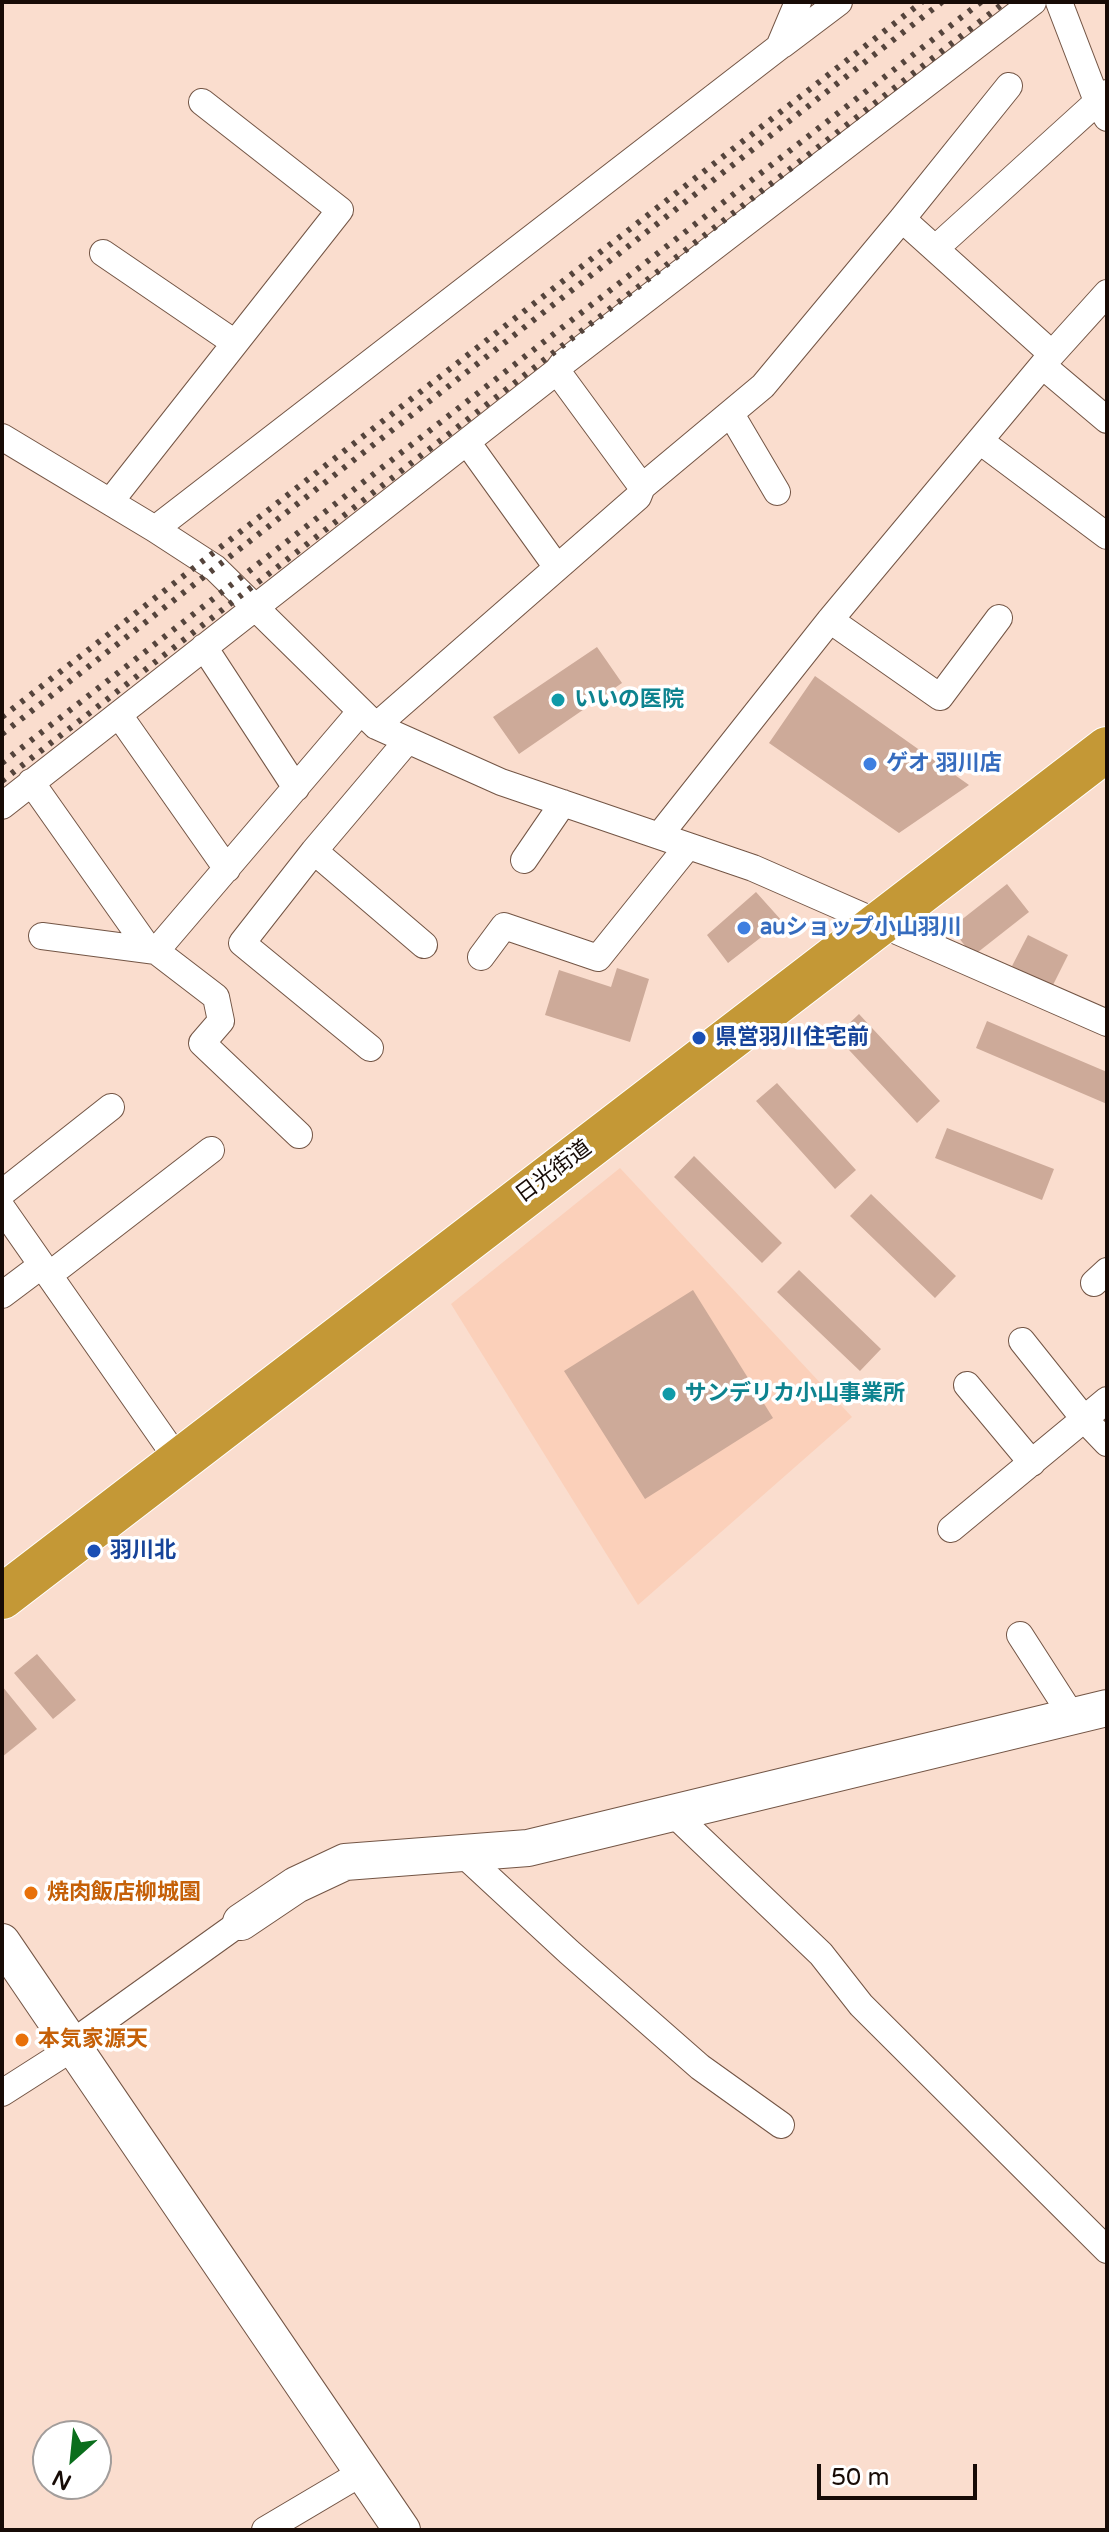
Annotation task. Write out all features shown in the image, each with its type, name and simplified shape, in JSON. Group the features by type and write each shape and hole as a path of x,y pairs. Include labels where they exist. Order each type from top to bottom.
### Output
{"highway":[{"name":"日光街道","path":"2,1597 1107,749"}],"street":[{"path":"779,47 798,2"},
{"path":"155,529 839,2"},
{"path":"2,806 557,371 563,363 1033,2"},
{"path":"936,248 1104,104 1059,2"},
{"path":"152,950 296,788 368,719 638,497 642,487 763,386 1009,86"},
{"path":"110,502 340,210 202,102"},
{"path":"902,219 936,248 1107,420"},
{"path":"103,253 235,343"},
{"path":"659,836 830,620 1107,293"},
{"path":"557,371 642,487"},
{"path":"731,414 777,492"},
{"path":"2,437 215,568 368,719 407,741 501,782 753,868 877,925 1107,1023"},
{"path":"980,441 1107,536"},
{"path":"467,442 556,566"},
{"path":"830,620 940,697 999,618"},
{"path":"204,647 296,788"},
{"path":"119,715 227,869"},
{"path":"370,1048 242,943 314,851 407,741"},
{"path":"31,782 152,950 216,997 221,1021 202,1043 299,1135"},
{"path":"524,860 563,803"},
{"path":"481,957 504,926 598,958 688,846"},
{"path":"314,851 424,945"},
{"path":"42,936 152,950"},
{"path":"2,1193 111,1107"},
{"path":"2,1295 45,1270 211,1150"},
{"path":"2,1208 178,1460"},
{"path":"1022,1341 1107,1443"},
{"path":"967,1385 1032,1463"},
{"path":"951,1529 1107,1400"},
{"path":"1020,1635 1072,1716"},
{"path":"2,2093 241,1922 296,1885 345,1862 528,1848 1107,1708"},
{"path":"673,1813 821,1954 861,2005 1107,2250"},
{"path":"462,1853 700,2067 781,2125"},
{"path":"2,1942 402,2530"},
{"path":"265,2530 363,2472"}],"shaded area":[{"path":"620,1168 852,1417 638,1605 451,1304"}],"building":[{"name":"いいの医院","path":"597,647 622,683 519,754 493,717"},
{"name":"ゲオ 羽川店","path":"815,676 969,785 899,833 769,743"},
{"path":"1007,884 1029,912 973,956 951,928"},
{"name":"auショップ小山羽川","path":"756,892 782,921 728,963 707,935"},
{"path":"1028,935 1068,955 1052,987 1012,966"},
{"path":"617,968 649,979 630,1042 545,1015 559,970 611,987"},
{"path":"859,1014 940,1101 917,1123 836,1036"},
{"path":"987,1021 1107,1072 1107,1104 976,1048"},
{"path":"777,1083 856,1170 835,1189 756,1101"},
{"path":"947,1128 1054,1169 1042,1200 935,1158"},
{"path":"694,1156 782,1243 762,1263 674,1177"},
{"path":"871,1194 956,1276 935,1298 850,1216"},
{"path":"799,1270 881,1349 860,1371 777,1292"},
{"name":"サンデリカ小山事業所","path":"693,1290 773,1418 645,1499 564,1371"},
{"path":"37,1654 76,1700 53,1719 14,1673"},
{"path":"2,1686 37,1729 2,1757"}],"railway":[{"path":"2,717 922,2"},
{"path":"2,734 942,2"},
{"path":"2,763 981,2"},
{"path":"2,781 1005,2"}],"place":[{"name":"いいの医院","path":"558,700"},
{"name":"ゲオ 羽川店","path":"870,764"},
{"name":"auショップ小山羽川","path":"744,928"},
{"name":"県営羽川住宅前","path":"699,1038"},
{"name":"サンデリカ小山事業所","path":"669,1394"},
{"name":"羽川北","path":"94,1551"},
{"name":"焼肉飯店柳城園","path":"31,1893"},
{"name":"本気家源天","path":"22,2040"}]}
